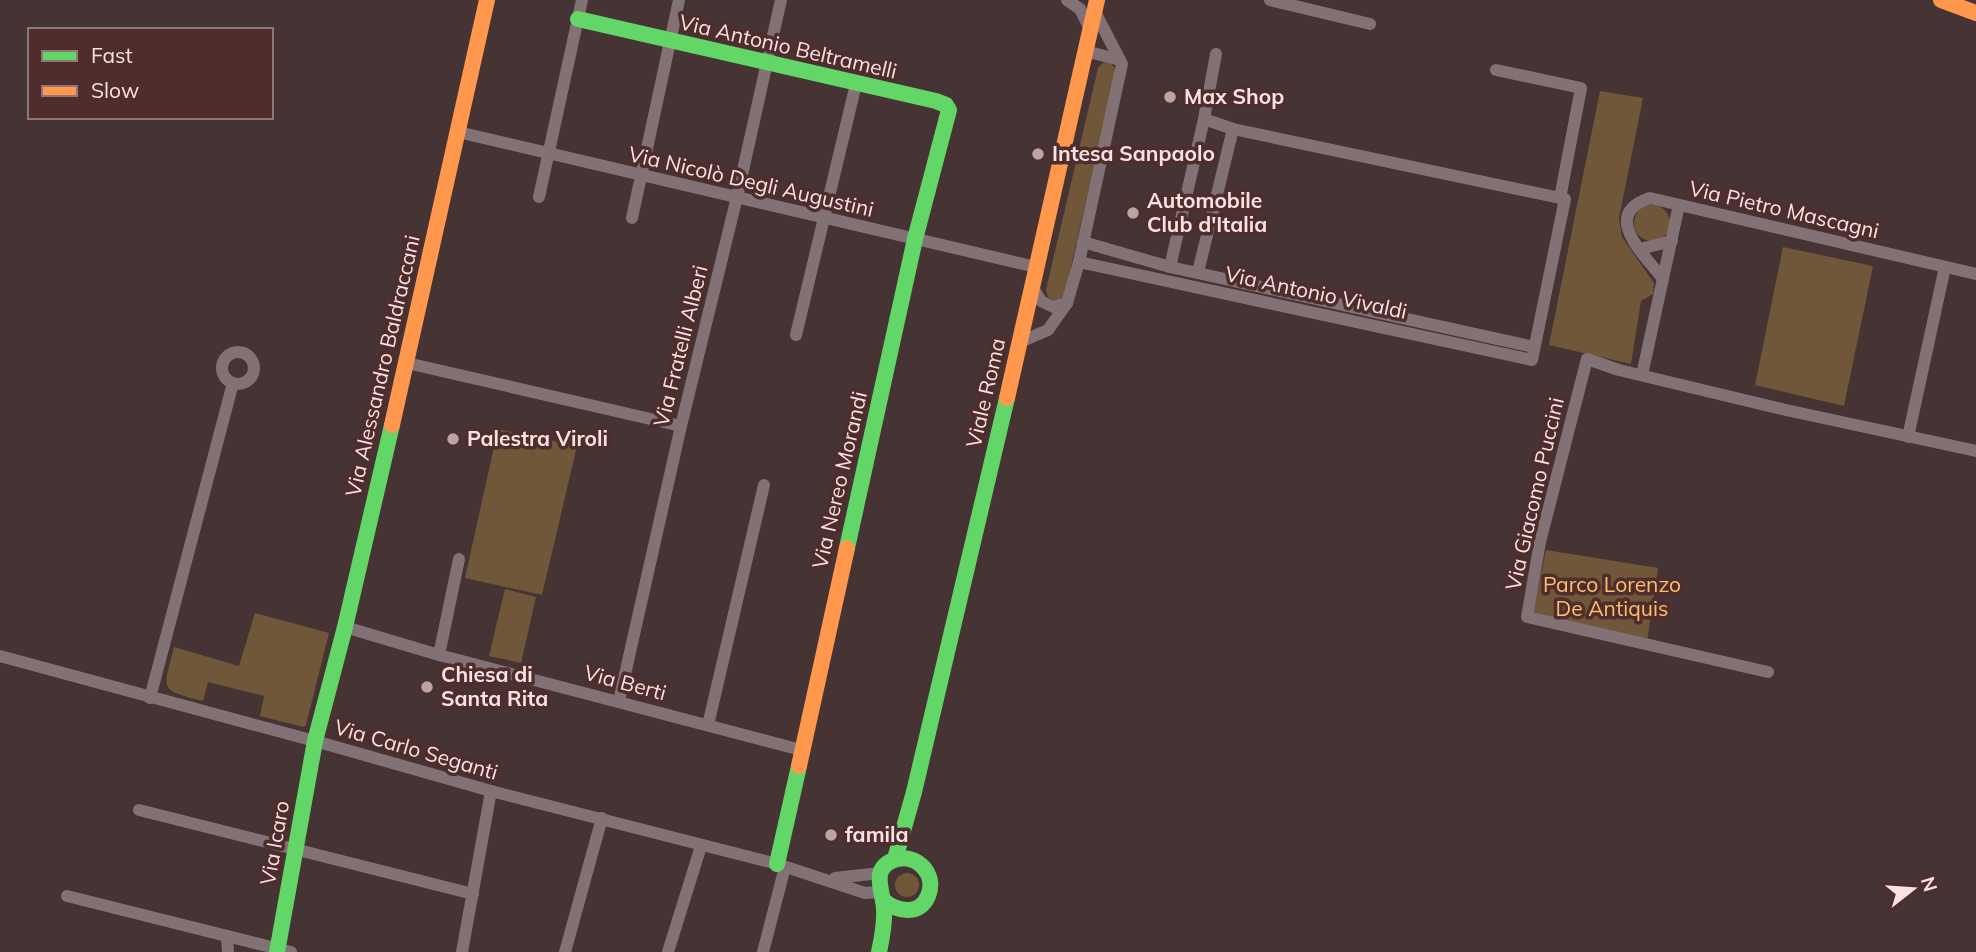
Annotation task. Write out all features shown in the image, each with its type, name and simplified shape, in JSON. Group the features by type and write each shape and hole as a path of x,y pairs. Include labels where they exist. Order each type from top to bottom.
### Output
{"main road":[{"name":"Via Alessandro Baldraccani","path":"315,741 407,363 487,0"},
{"path":"1941,0 1976,13"},
{"name":"Viale Roma","path":"895,859 914,794 1096,5"},
{"name":"Via Antonio Beltramelli","path":"578,19 936,101 948,107"},
{"name":"Via Nereo Morandi","path":"781,866 801,750 915,239 948,116 948,107"},
{"name":"Via Icaro","path":"282,951 315,741"},
{"name":"Viale Roma","path":"914,794 918,844 926,870"},
{"path":"895,859 912,859 926,870 930,877 929,893 920,906 912,910 897,927 881,952 884,924 880,873 895,859"},
{"path":"881,896 896,910 912,910"}],"street":[{"path":"540,197 582,0"},
{"path":"632,218 679,0"},
{"name":"Via Fratelli Alberi","path":"619,701 681,426 769,62 781,0"},
{"path":"1067,0 1080,9 1090,29"},
{"path":"1270,0 1370,24"},
{"path":"1020,342 1048,330 1067,303 1079,261 1122,64 1096,5"},
{"path":"1085,51 1120,60"},
{"path":"1170,267 1216,54"},
{"path":"1496,70 1581,88 1560,198"},
{"path":"796,335 856,84"},
{"path":"1204,119 1233,129 1565,199 1534,347"},
{"path":"1198,272 1233,129"},
{"name":"Via Nicolò Degli Augustini","path":"458,132 1036,268"},
{"name":"Via Pietro Mascagni","path":"1663,279 1629,235 1625,220 1637,203 1650,198 1976,274"},
{"path":"1642,375 1679,205"},
{"name":"Via Antonio Vivaldi","path":"1079,261 1532,360 1534,347 1170,267 1083,242"},
{"path":"1640,249 1672,242"},
{"path":"1908,437 1945,267"},
{"path":"1032,285 1041,301 1053,307 1067,303"},
{"name":"Via Giacomo Puccini","path":"1768,673 1527,617 1540,542 1587,359 1642,375 1976,451"},
{"path":"407,363 681,426"},
{"path":"150,698 233,383"},
{"path":"708,725 764,485"},
{"path":"439,655 459,559"},
{"name":"Via Berti","path":"345,626 439,655 801,750"},
{"name":"Via Carlo Seganti","path":"0,656 491,791 823,877 865,893 881,896"},
{"path":"462,952 491,791"},
{"path":"139,810 473,894"},
{"path":"565,952 602,818"},
{"path":"668,952 701,846"},
{"path":"763,952 781,866"},
{"name":"Via Carlo Seganti","path":"823,877 844,879 880,873"},
{"path":"67,896 282,951"},
{"path":"227,936 228,952"}],"green space":[{"path":"1109,62 1115,73 1065,293 1061,299 1054,301 1048,297 1046,290 1098,68"},
{"path":"1600,91 1643,98 1619,218 1622,237 1654,283 1653,294 1641,301 1631,364 1549,345"},
{"path":"1652,205 1665,210 1670,223 1665,236 1652,241 1639,236 1634,223 1639,210"},
{"path":"1783,247 1873,266 1844,406 1755,385"},
{"path":"498,429 577,446 542,595 465,578"},
{"name":"Parco Lorenzo De Antiquis","path":"1546,550 1658,568 1647,642 1533,614"},
{"path":"505,589 536,597 521,663 489,656"},
{"path":"255,613 329,633 306,725 303,727 260,716 264,696 208,682 203,701 178,694 168,686 166,680 174,647 239,666"},
{"path":"902,873 912,873 919,880 919,890 912,897 902,897 895,890 895,880"}],"traffic: fast":[{"path":"578,19 936,101 946,105 949,110 915,239 847,548"},
{"path":"895,859 914,792 1007,398"},
{"path":"277,952 315,741 345,627 392,425"},
{"path":"777,864 799,766"},
{"path":"879,952 884,920 880,873 888,863 905,858 924,868 928,874 930,888 920,907 901,909 883,900"}],"traffic: slow":[{"path":"392,425 487,0"},
{"path":"1007,398 1097,0"},
{"path":"1941,0 1976,13"},
{"path":"799,766 847,548"}],"place":[{"name":"Max Shop","path":"1170,97"},
{"name":"Intesa Sanpaolo","path":"1038,154"},
{"name":"Automobile Club d'Italia","path":"1133,213"},
{"name":"Palestra Viroli","path":"453,439"},
{"name":"Chiesa di Santa Rita","path":"427,687"},
{"name":"famila","path":"831,835"}]}
